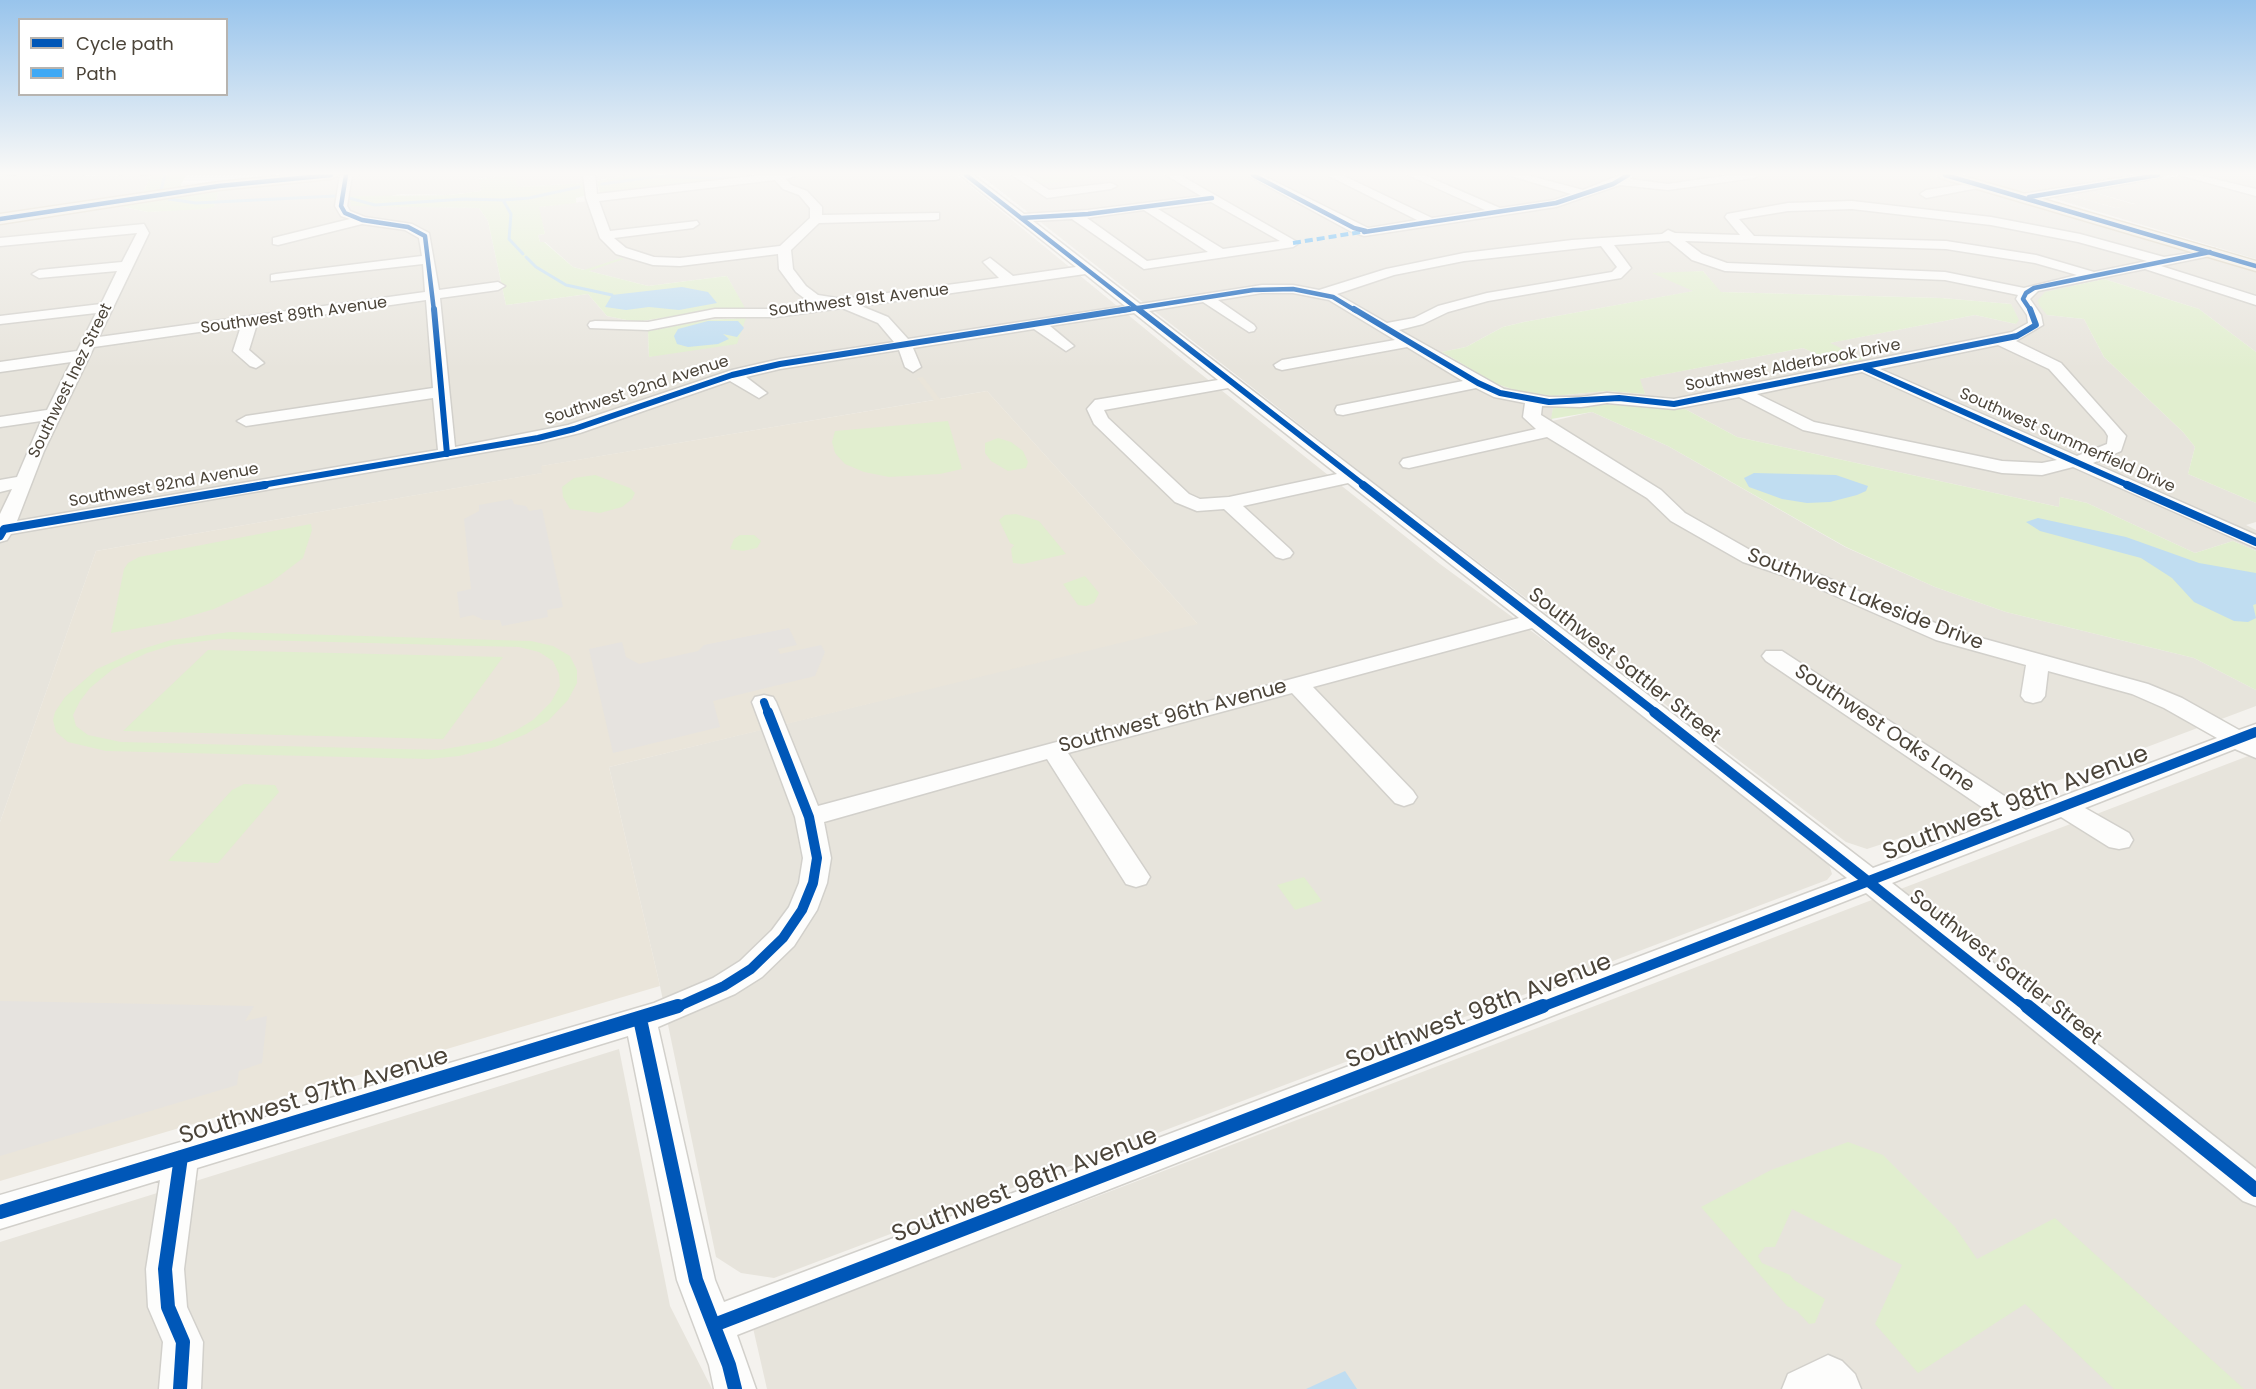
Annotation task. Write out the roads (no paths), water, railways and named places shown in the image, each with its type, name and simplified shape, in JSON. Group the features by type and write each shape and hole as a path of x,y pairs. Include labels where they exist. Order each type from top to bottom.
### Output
{"main road":[{"path":"2168,240 2256,266"}],"street":[{"name":"Southwest Inez Street","path":"0,242 20,240"},
{"name":"Southwest Inez Street","path":"2,533 25,481 35,451 140,240"},
{"path":"278,241 283,240"},
{"path":"426,240 447,454"},
{"path":"608,240 621,251 653,261 704,260 746,252 784,249 794,240"},
{"name":"Southwest Sattler Street","path":"1049,240 1537,620 2256,1190"},
{"path":"1109,240 1144,266 1293,243 1287,240"},
{"path":"1199,240 1221,254"},
{"path":"1324,293 1355,282 1428,263 1538,248 1634,240"},
{"path":"1676,240 1697,256 1725,267 1945,276 2026,293 2039,286 2210,252"},
{"path":"1800,240 1946,245 2036,259 2094,275"},
{"path":"2087,240 2163,261"},
{"path":"1386,328 1418,321 1443,309 1479,299 1616,276 1624,268 1605,242"},
{"path":"784,249 786,269 801,289 819,301 844,304 883,320 904,344 913,367"},
{"path":"276,278 429,259"},
{"path":"990,262 1010,281"},
{"path":"2145,265 2256,301"},
{"path":"39,274 127,266"},
{"name":"Southwest 91st Avenue","path":"595,326 648,326 715,313 776,313 1087,270"},
{"name":"Southwest 89th Avenue","path":"0,367 86,349 250,322 498,286"},
{"name":"Southwest Alderbrook Drive","path":"1138,308 1274,288 1324,293 1478,383 1500,393 1534,401 1572,403 1619,398 1674,404 1865,368 2025,334 2036,325 2034,315 2023,301 2026,293"},
{"path":"1206,298 1249,328"},
{"path":"0,320 108,307"},
{"name":"Southwest 92nd Avenue","path":"2,533 555,434 732,375 796,361 1138,308"},
{"path":"250,322 241,351 256,363"},
{"path":"1037,324 1066,346"},
{"path":"1741,392 1809,426 2002,467 2042,469 2094,458 2115,447 2117,436 2055,366 2032,353 2000,340"},
{"path":"1282,365 1410,342"},
{"name":"Southwest Summerfield Drive","path":"1865,368 2256,542"},
{"path":"732,375 759,393"},
{"path":"1232,381 1101,404 1095,409 1101,420 1182,498 1197,505 1228,503 1354,476"},
{"path":"1343,410 1478,383"},
{"path":"246,421 441,392"},
{"name":"Southwest 92nd Avenue","path":"620,396 638,407"},
{"name":"Southwest Lakeside Drive","path":"1534,401 1532,417 1550,431 1654,494 1678,517 1750,558 1813,579 1944,635 2140,689 2250,740"},
{"path":"0,422 54,414"},
{"path":"1409,463 1550,431"},
{"path":"0,486 25,481"},
{"path":"1228,503 1283,554"},
{"name":"Southwest 96th Avenue","path":"809,817 1053,749 1537,620"},
{"name":"Southwest Oaks Lane","path":"1774,656 2024,822"},
{"path":"2033,696 2038,661"},
{"path":"1297,684 1404,796"},
{"name":"Southwest 97th Avenue","path":"0,1212 663,1012 724,986 751,969 783,938 802,910 816,871 816,844 809,817 764,702"},
{"name":"Southwest 98th Avenue","path":"714,1325 2024,822 2250,740"},
{"path":"1053,749 1136,876"},
{"name":"Southwest 98th Avenue","path":"2064,807 2119,840"},
{"path":"640,1019 696,1280 729,1365 735,1389"},
{"path":"180,1389 183,1342 168,1306 165,1269 181,1157"},
{"path":"1803,1389 1828,1375 1840,1389"}],"water":[{"path":"682,287 708,292 717,303 679,310 649,307 626,310 605,307 612,295"},
{"path":"708,321 738,321 744,328 737,337 723,334 729,339 718,344 688,347 677,344 674,336 678,329"},
{"path":"1754,473 1836,475 1868,486 1866,491 1857,495 1830,502 1807,503 1782,499 1749,487 1744,478"},
{"path":"2038,518 2126,537 2199,563 2256,573 2256,604 2253,605 2256,618 2248,622 2234,621 2194,602 2172,578 2141,558 2040,531 2026,522"},
{"path":"1345,1371 1357,1389 1306,1389"}],"waterway":[{"path":"510,240 523,254"},
{"path":"526,257 536,267 566,285 612,295"}]}
